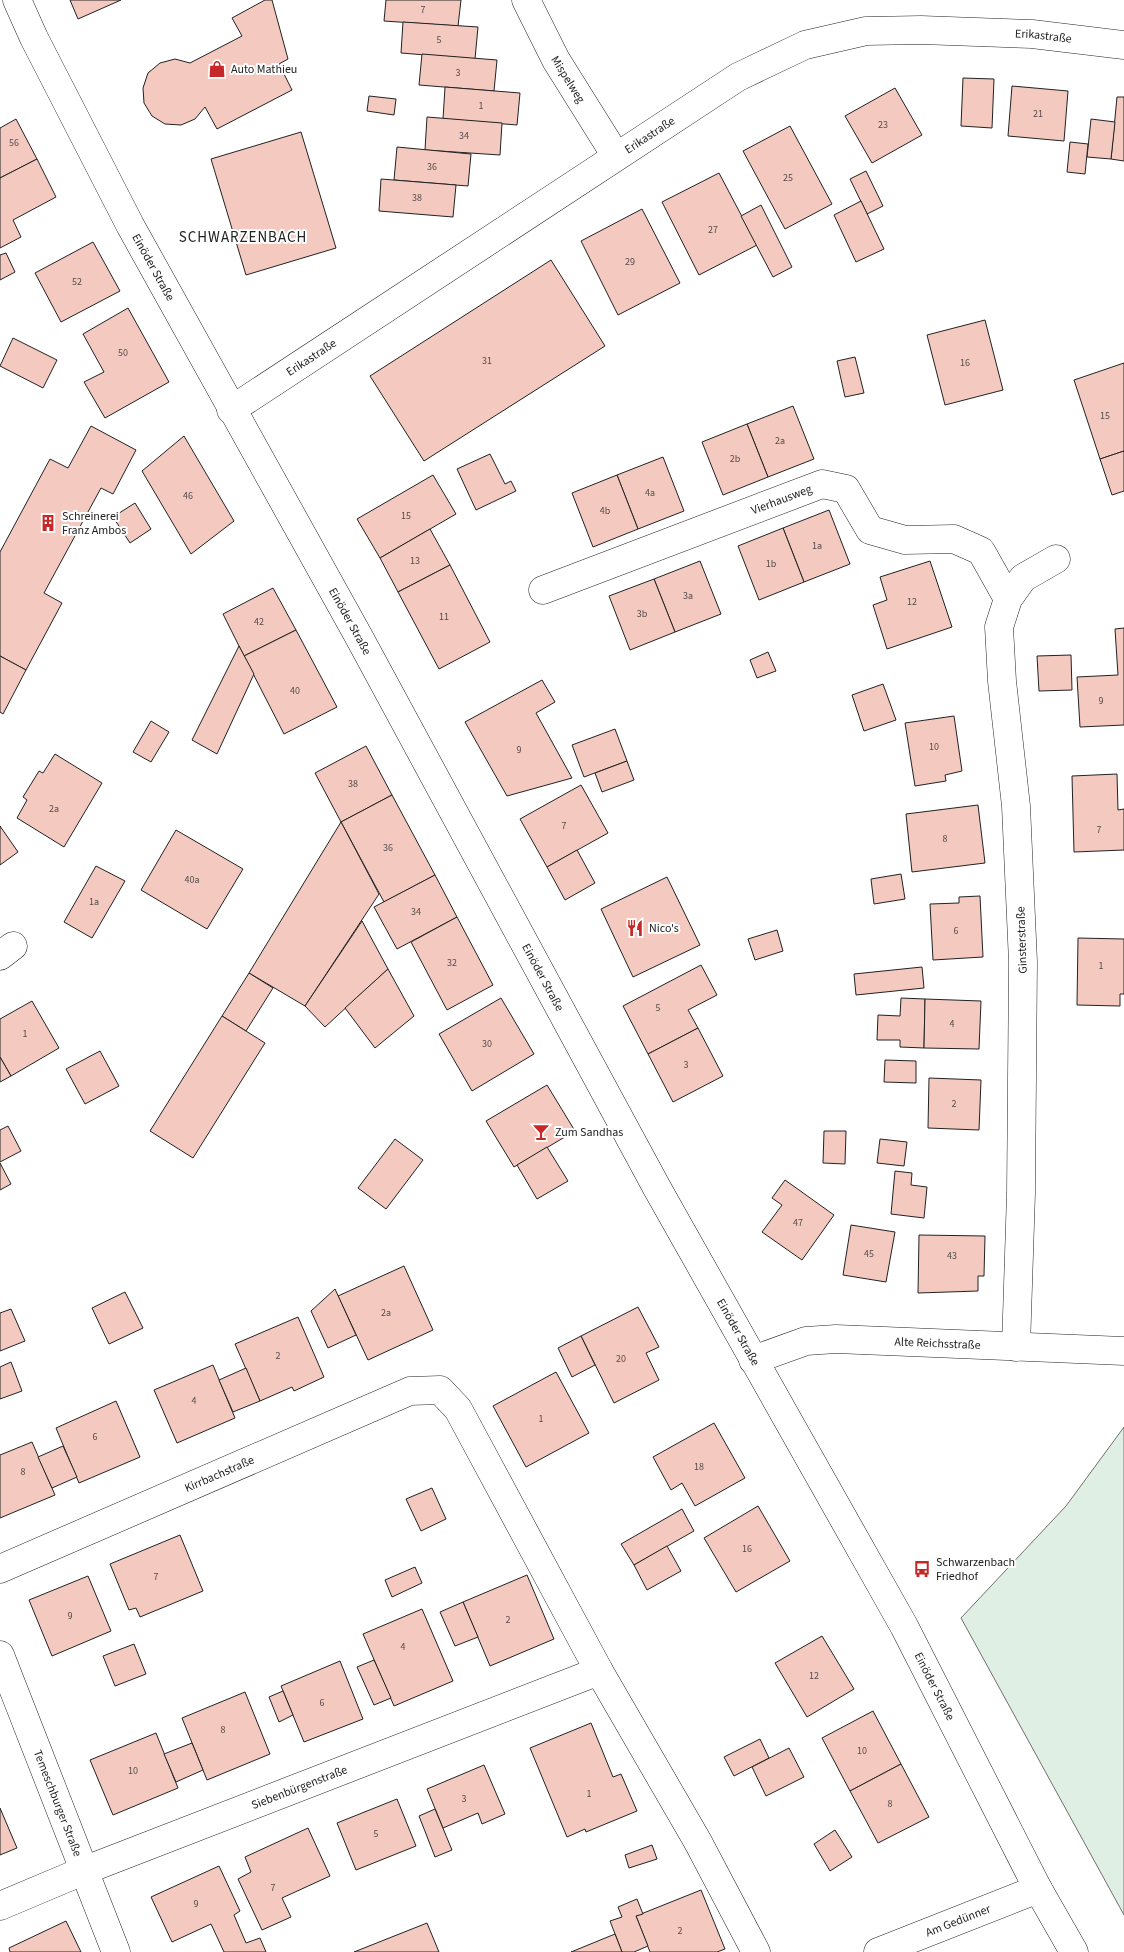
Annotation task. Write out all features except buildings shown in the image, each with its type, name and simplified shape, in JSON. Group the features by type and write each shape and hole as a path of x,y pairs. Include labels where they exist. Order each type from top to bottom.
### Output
{"street":[{"name":"Einöder Straße","path":"17,0 130,225 231,410 359,637 657,1188 904,1626 1038,1889 1074,1952"},
{"name":"Mispelweg","path":"526,0 556,60 616,156"},
{"name":"Erikastraße","path":"231,410 738,77 806,45 866,31 921,30 1032,34 1124,45"},
{"name":"Vierhausweg","path":"543,590 822,484 846,489 870,530 905,540 954,539 981,551 1008,598"},
{"name":"Ginsterstraße","path":"1016,1347 1021,1192 1023,962 1016,806 1002,681 999,627 1008,598 1023,578 1056,559"},
{"name":"Alte Reichsstraße","path":"753,1360 806,1341 836,1339 1124,1351"},
{"name":"Kirrbachstraße","path":"0,1569 410,1391 440,1390 458,1409 599,1671"},
{"name":"Temeschburger Straße","path":"0,1655 116,1952"},
{"name":"Siebenbürgenstraße","path":"0,1906 84,1871 599,1671"},
{"path":"599,1671 698,1842 756,1952"},
{"name":"Am Gedünner","path":"878,1952 1038,1889"}],"green space":[{"path":"1124,1427 1124,1915 961,1618 1066,1506"}],"place":[{"name":"Auto Mathieu","path":"217,69"},
{"name":"Schreinerei Franz Ambos","path":"48,523"},
{"name":"Nico's","path":"635,928"},
{"name":"Zum Sandhas","path":"541,1132"},
{"name":"Schwarzenbach Friedhof","path":"922,1569"}],"district":[{"name":"SCHWARZENBACH","path":"243,237"}]}
